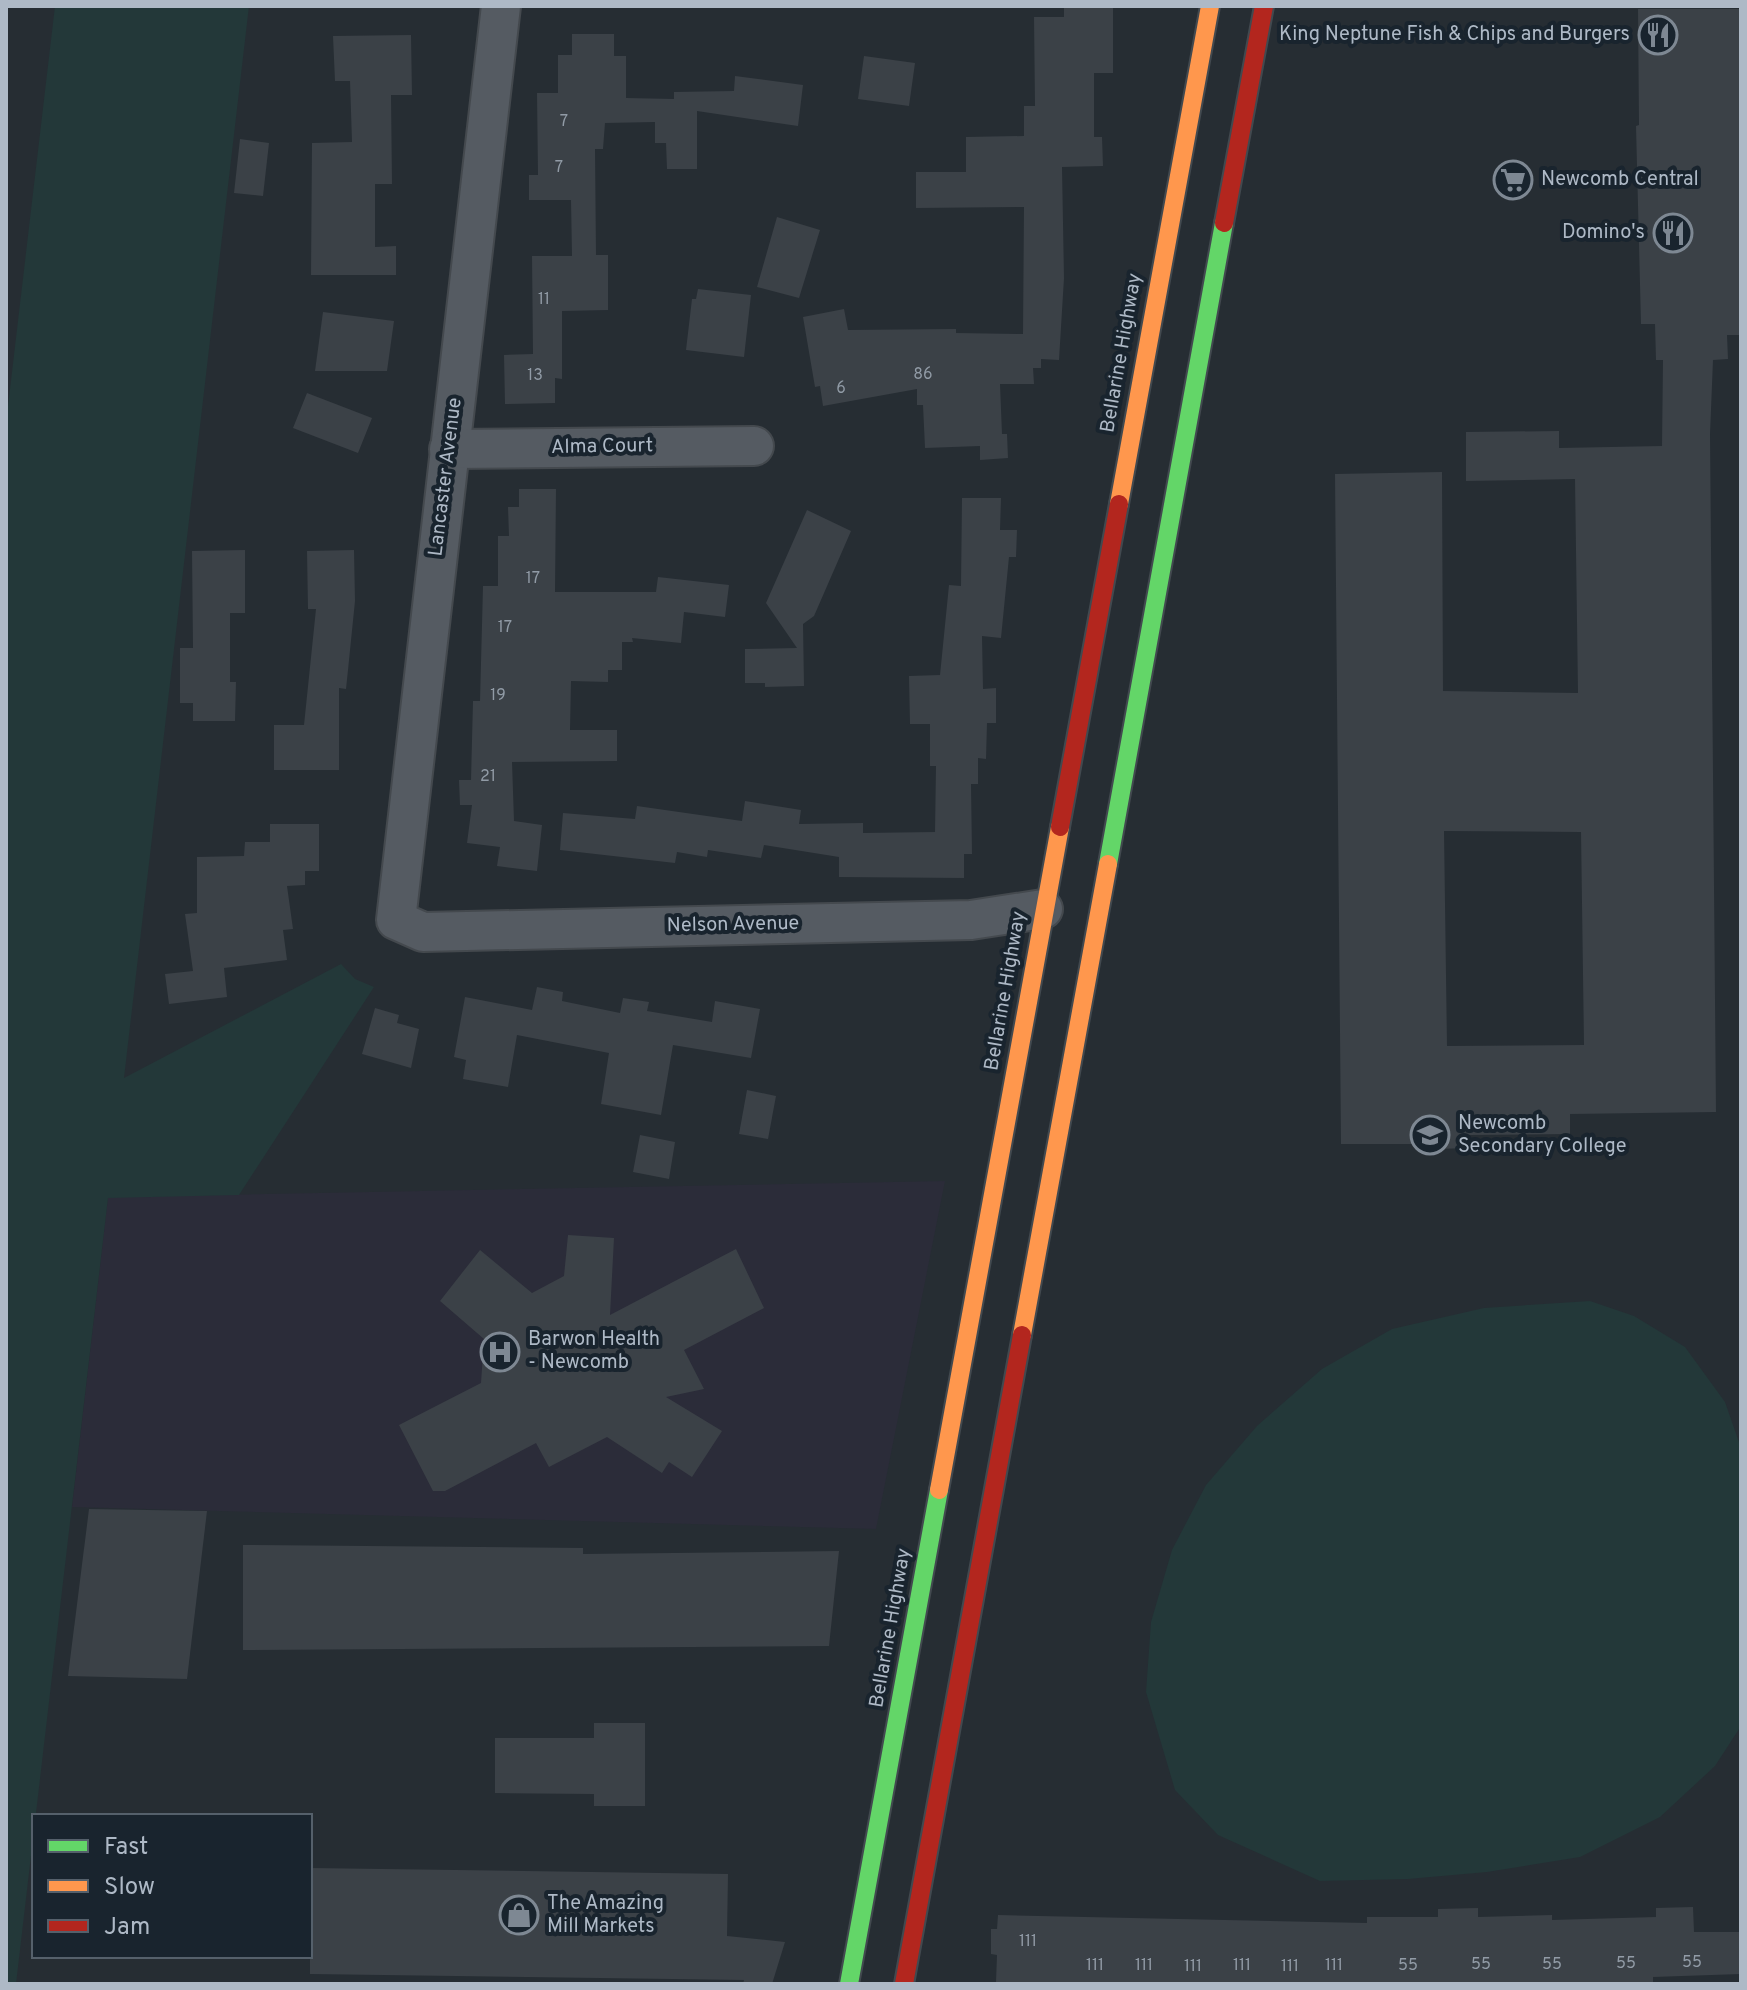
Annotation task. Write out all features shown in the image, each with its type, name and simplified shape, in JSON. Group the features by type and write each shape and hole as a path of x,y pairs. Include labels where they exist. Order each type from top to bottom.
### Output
{"highway":[{"name":"Bellarine Highway","path":"849,1984 1210,6"},
{"path":"904,1984 1264,6"}],"street":[{"name":"Lancaster Avenue","path":"423,932 396,920 501,6"},
{"name":"Alma Court","path":"449,449 754,446"},
{"name":"Nelson Avenue","path":"423,932 971,920 1043,909"}],"shaded area":[{"name":"Barwon Health - Newcomb","path":"945,1181 876,1529 72,1507 108,1197"}],"green space":[{"path":"55,6 249,6 124,1078 341,964 355,979 374,987 239,1195 108,1198 36,1814 32,1814 32,1847 16,1984 6,1984 6,423"},
{"path":"1590,1301 1634,1316 1685,1347 1725,1402 1741,1448 1741,1726 1715,1766 1660,1817 1580,1857 1487,1872 1408,1879 1320,1881 1218,1835 1175,1790 1146,1692 1151,1622 1172,1550 1206,1485 1257,1426 1322,1369 1392,1329 1484,1308"}],"building":[{"path":"1064,6 1113,6 1113,73 1094,73 1094,137 1102,137 1103,166 1062,167 1064,278 1059,360 1041,359 1041,368 1033,368 1034,384 1000,384 1002,434 1007,434 1008,458 980,460 980,446 925,448 923,405 917,405 917,389 823,406 820,386 815,387 803,317 844,309 848,330 956,329 956,333 1023,334 1024,207 916,208 916,172 966,172 966,137 1024,136 1024,106 1035,106 1034,17 1064,17"},
{"path":"1638,9 1741,9 1741,335 1727,335 1728,359 1713,360 1710,434 1716,1112 1570,1114 1570,1134 1469,1135 1469,1148 1437,1149 1438,1144 1341,1144 1335,474 1442,472 1443,691 1578,693 1575,479 1466,481 1466,432 1559,431 1559,448 1662,446 1663,360 1656,360 1655,324 1641,324 1636,126 1639,125","holes":["1444,831 1581,832 1584,1045 1447,1046"]},
{"path":"572,34 614,34 614,56 626,56 626,98 674,99 674,92 734,91 735,76 803,85 798,126 697,111 697,169 667,169 666,143 655,143 655,122 605,123 603,149 595,149 596,255 608,255 608,310 562,311 562,379 555,378 555,403 505,404 504,355 533,354 532,256 572,256 571,200 529,200 529,175 538,175 537,93 558,93 558,55 572,55"},
{"path":"411,35 412,95 391,95 392,184 375,184 375,247 396,246 396,275 311,275 312,143 352,142 350,81 335,81 333,36"},
{"path":"864,56 915,63 909,106 858,99"},
{"path":"240,139 269,143 263,196 234,193"},
{"path":"777,217 820,230 799,298 757,287"},
{"path":"698,289 751,295 744,357 686,350 692,299 696,299"},
{"path":"323,312 394,321 387,371 315,371"},
{"path":"307,393 372,418 358,453 293,428"},
{"path":"519,489 556,489 555,592 656,592 658,577 729,585 725,617 684,612 681,643 632,638 633,642 622,642 622,670 608,670 608,682 571,681 570,730 617,730 617,761 512,762 514,821 542,825 537,871 497,866 500,847 467,843 472,805 460,805 459,780 471,780 473,701 480,701 483,586 498,586 498,536 509,536 508,507 519,507"},
{"path":"962,498 1001,498 1000,530 1017,530 1016,557 1009,557 1001,638 982,636 983,689 996,688 996,723 987,723 986,759 978,758 978,784 971,784 972,854 964,854 964,878 839,877 839,857 764,845 761,858 708,850 707,857 677,852 675,863 560,850 563,813 635,819 637,806 742,821 745,801 801,810 799,824 863,823 863,833 935,832 936,766 930,766 930,724 910,724 909,676 940,675 949,585 961,586"},
{"path":"807,510 851,531 814,616 803,624 804,686 765,687 765,683 745,683 745,649 797,648 766,603"},
{"path":"245,550 245,613 230,613 230,682 236,682 235,721 193,721 193,703 180,703 180,648 193,648 192,551"},
{"path":"354,550 355,601 346,689 339,688 339,770 274,770 274,725 304,725 316,609 308,609 307,551"},
{"path":"270,824 319,824 319,871 305,871 305,885 287,886 293,929 283,930 287,960 224,968 227,997 169,1004 165,974 193,971 185,914 197,913 197,857 244,856 245,842 270,842"},
{"path":"537,987 563,992 562,1001 620,1013 623,998 649,1002 647,1011 712,1022 715,1001 760,1009 751,1058 673,1045 661,1115 601,1104 609,1053 517,1035 508,1087 463,1079 466,1060 454,1057 465,997 532,1010"},
{"path":"375,1008 399,1015 397,1023 419,1029 411,1068 362,1054"},
{"path":"747,1090 776,1096 768,1139 739,1134"},
{"path":"640,1135 675,1142 669,1179 633,1172"},
{"path":"568,1235 614,1238 610,1315 736,1249 764,1308 684,1350 704,1389 666,1397 722,1431 692,1477 669,1462 662,1473 607,1437 549,1467 536,1443 445,1491 433,1491 399,1425 481,1383 484,1339 440,1301 480,1250 532,1293 564,1276"},
{"path":"89,1509 207,1511 187,1679 68,1676"},
{"path":"243,1545 583,1548 583,1554 839,1551 829,1646 243,1650"},
{"path":"594,1723 645,1723 645,1806 594,1806 594,1794 495,1793 495,1738 594,1738"},
{"name":"The Amazing Mill Markets","path":"312,1868 728,1874 727,1936 785,1942 772,1984 743,1984 744,1980 310,1974"},
{"path":"1693,1907 1694,1932 1741,1932 1741,1974 1653,1977 1653,1983 1636,1984 1048,1984 996,1982 997,1955 991,1954 991,1929 997,1929 998,1915 1367,1923 1367,1917 1438,1917 1438,1909 1478,1908 1478,1917 1552,1915 1552,1920 1656,1917 1656,1908"}],"traffic: fast":[{"path":"1108,864 1224,223"},
{"path":"849,1984 939,1490"}],"traffic: slow":[{"path":"1119,504 1210,6"},
{"path":"939,1490 1060,827"},
{"path":"1022,1335 1108,864"}],"traffic: jam":[{"path":"1224,223 1264,6"},
{"path":"1060,827 1119,504"},
{"path":"904,1984 1022,1335"}],"place":[{"name":"King Neptune Fish & Chips and Burgers","path":"1658,35"},
{"name":"Newcomb Central","path":"1513,180"},
{"name":"Domino's","path":"1673,233"},
{"name":"Newcomb Secondary College","path":"1430,1135"},
{"name":"Barwon Health - Newcomb","path":"500,1352"},
{"name":"The Amazing Mill Markets","path":"519,1915"}]}
